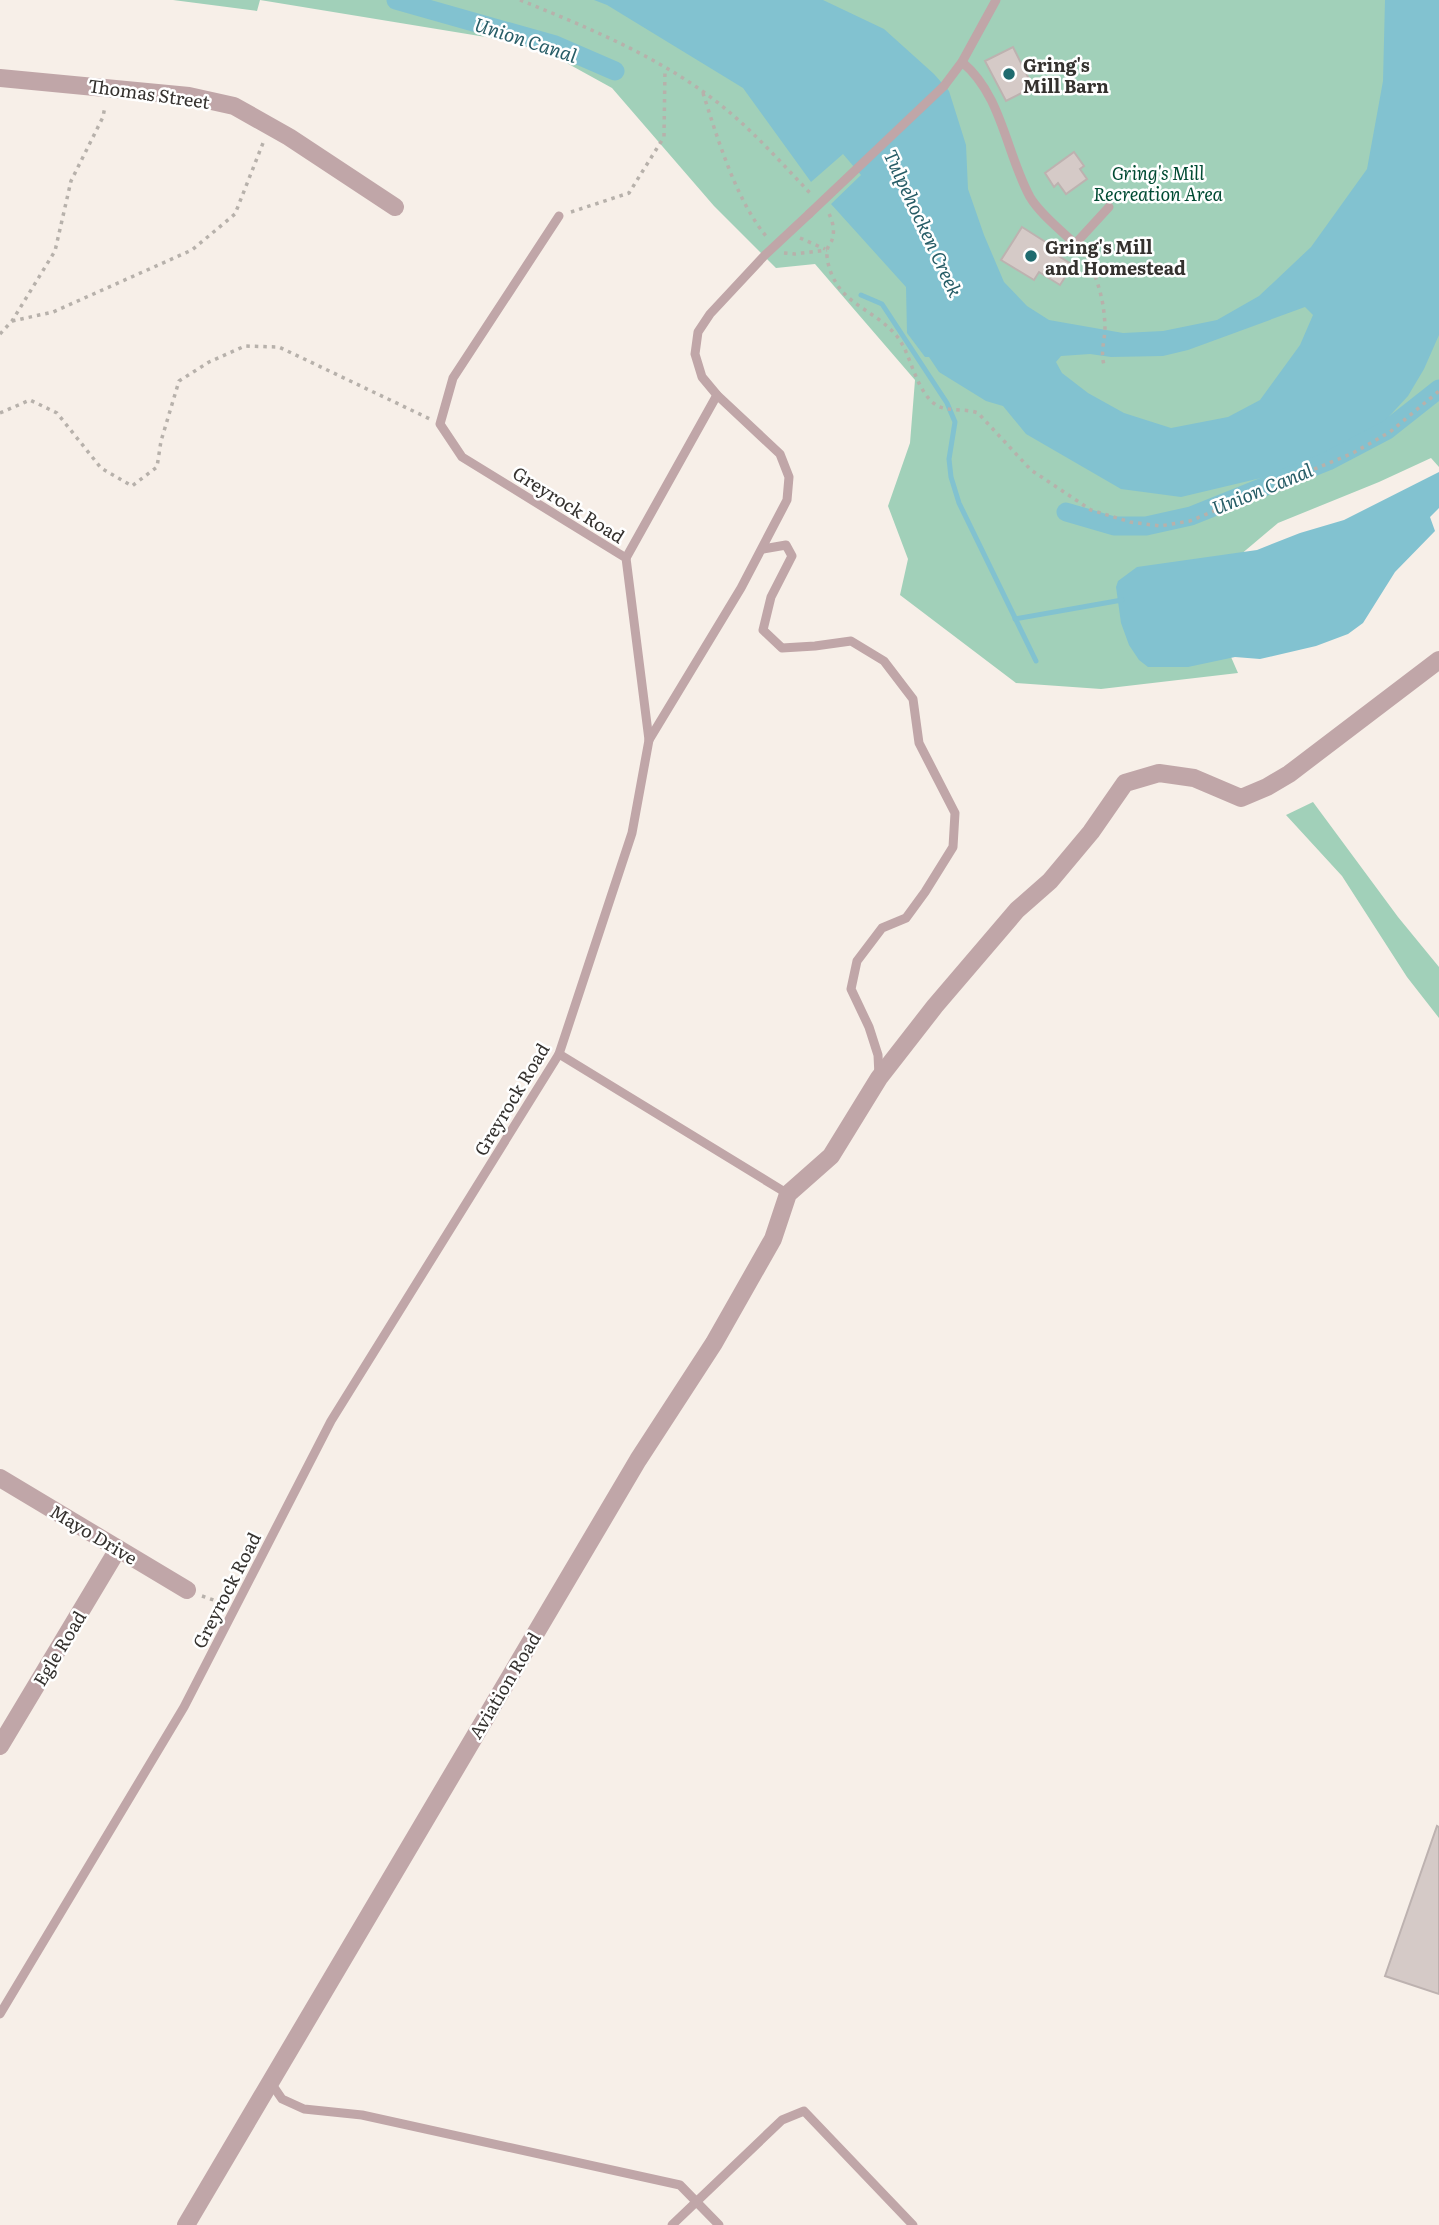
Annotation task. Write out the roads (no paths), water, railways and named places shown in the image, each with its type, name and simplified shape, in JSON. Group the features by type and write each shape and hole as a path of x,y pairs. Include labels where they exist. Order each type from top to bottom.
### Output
{"street":[{"name":"Thomas Street","path":"0,78 189,96 234,106 395,207"},
{"path":"788,1194 831,1156 879,1078 963,971 1017,910 1050,881 1091,832 1125,783 1159,772 1194,778 1241,798 1268,788 1439,660"},
{"name":"Aviation Road","path":"186,2225 638,1460 713,1343 773,1240 788,1194"},
{"name":"Mayo Drive","path":"0,1478 187,1590"},
{"name":"Egle Road","path":"0,1746 118,1549"}],"lane":[{"path":"649,740 763,549 787,500 789,477 780,454 717,395 702,377 695,354 698,332 719,304 765,255 944,86 962,62 996,0"},
{"path":"962,62 977,74 991,97 1031,200 1075,244 1109,207"},
{"name":"Greyrock Road","path":"0,2014 184,1707 331,1421 559,1054 632,833 649,740 626,558 463,457 440,424 453,378 559,216"},
{"path":"626,558 717,395"},
{"path":"763,549 786,545 792,556 771,597 763,630 782,648 852,641 884,661 913,699 919,743 955,813 953,847 925,892 906,918 882,928 857,961 851,989 878,1055 879,1078"},
{"path":"559,1054 788,1194"},
{"path":"271,2083 282,2099 304,2109 362,2115 680,2185 719,2225"},
{"path":"672,2225 782,2120 804,2111 913,2225"}],"water":[{"name":"Tulpehocken Creek","path":"594,0 823,0 884,29 949,91 966,145 968,189 1004,282 1027,306 1049,320 1123,333 1163,331 1217,320 1259,296 1311,247 1367,169 1383,81 1385,0 1439,0 1439,335 1408,396 1383,423 1317,458 1261,478 1181,497 1121,489 1026,434 1003,406 986,401 939,372 929,357 925,357 907,333 906,287 831,204 861,175 843,154 811,182 743,88 607,5","holes":["1305,307 1313,315 1300,345 1260,400 1228,417 1171,428 1124,413 1088,393 1062,373 1056,362 1061,356 1090,354 1111,357 1163,356 1188,350"]},
{"path":"1439,472 1439,508 1430,517 1435,531 1395,572 1363,623 1348,634 1316,646 1260,659 1235,657 1188,667 1148,667 1139,660 1129,645 1121,623 1116,587 1118,581 1137,567 1257,550 1344,520"}],"waterway":[{"name":"Union Canal","path":"396,0 555,45 615,71"},
{"path":"861,295 882,304 947,403 955,422 949,459 959,503 1036,661"},
{"name":"Union Canal","path":"1066,512 1114,526 1146,526 1191,516 1328,461 1387,430 1439,389"},
{"path":"1015,619 1122,600"}],"place":[{"name":"Gring's Mill Barn","path":"1009,74"},
{"name":"Gring's Mill and Homestead","path":"1031,256"}],"park label":[{"name":"Gring's Mill Recreation Area","path":"1158,182"}]}
